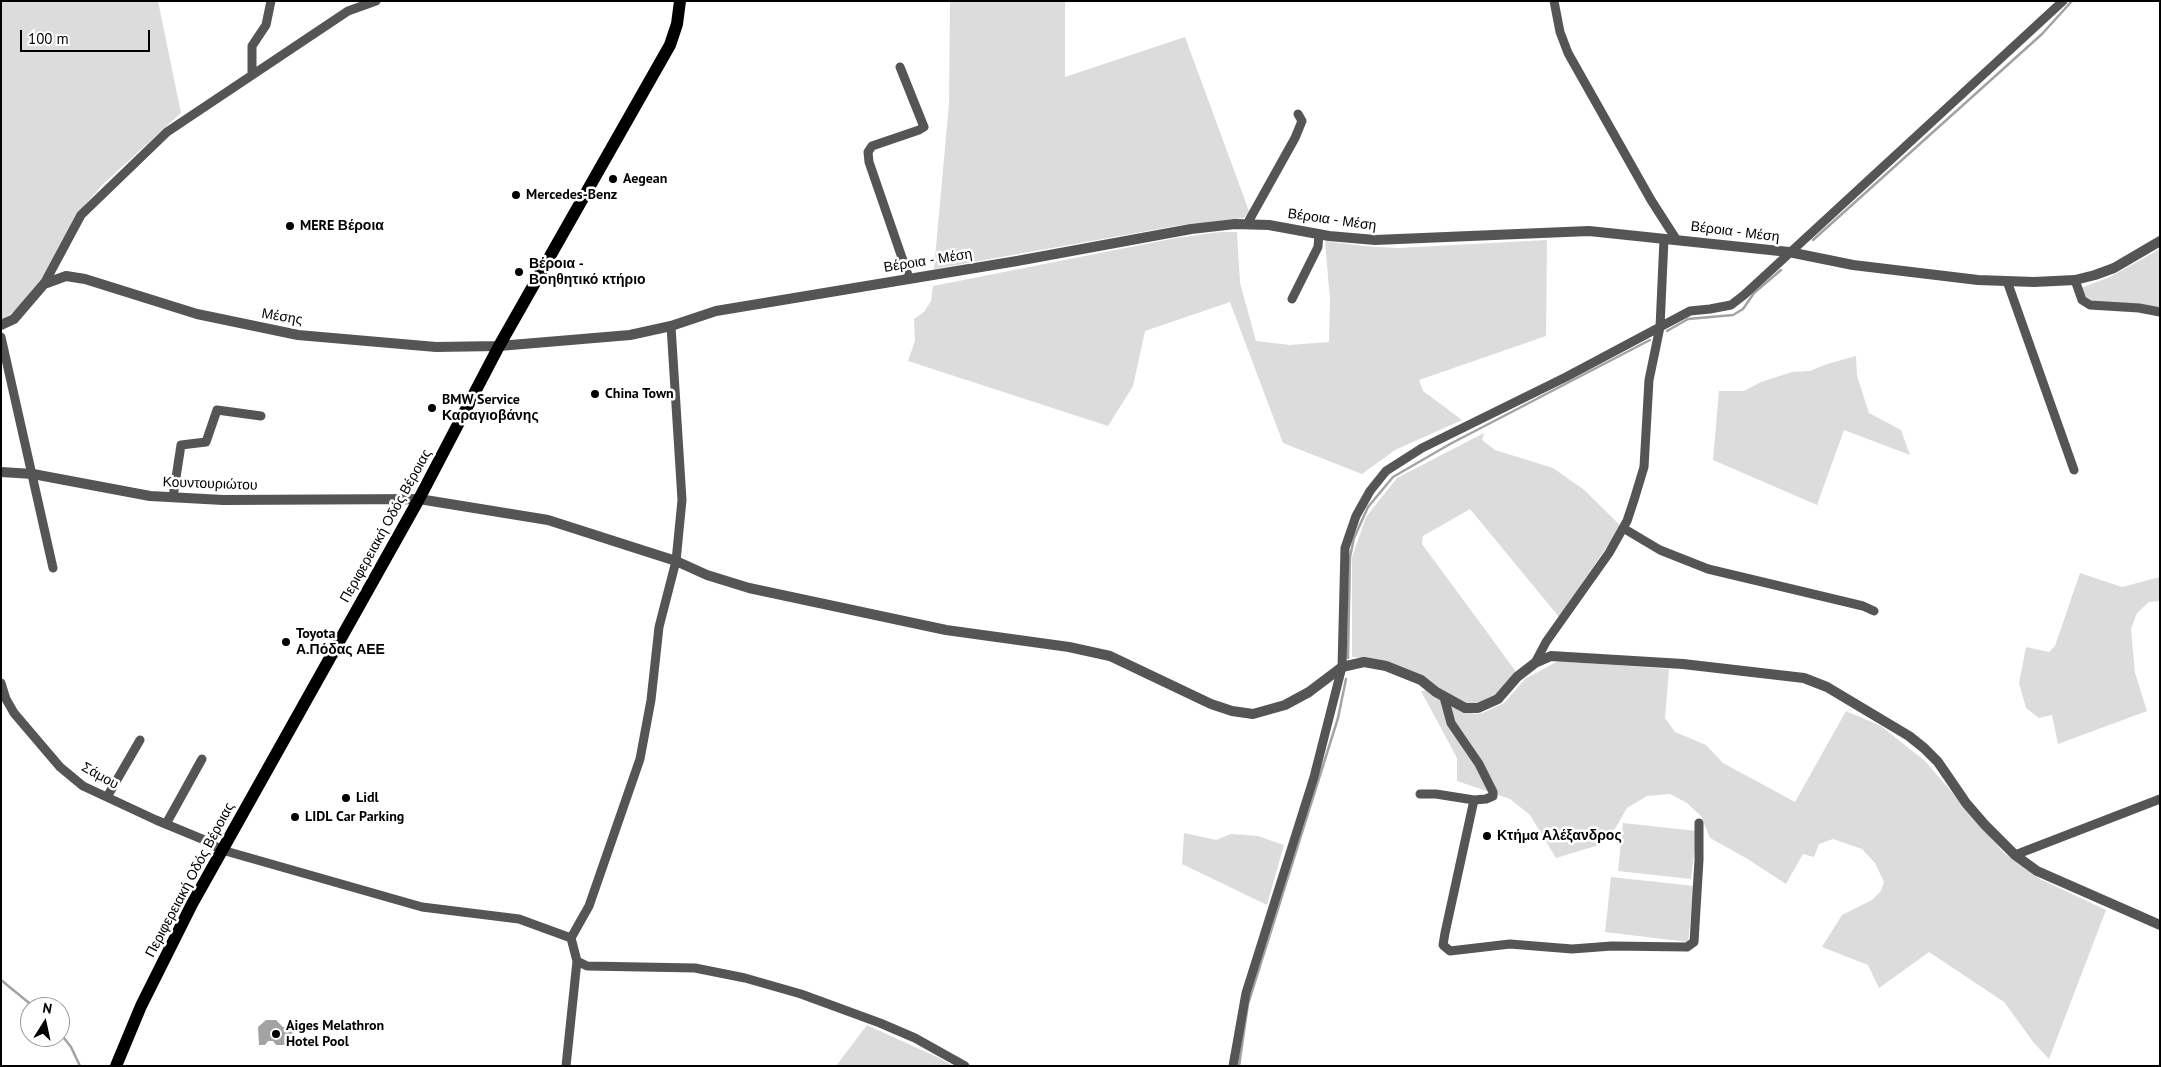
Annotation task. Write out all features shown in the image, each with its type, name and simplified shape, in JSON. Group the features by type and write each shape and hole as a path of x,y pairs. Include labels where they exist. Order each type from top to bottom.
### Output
{"main road":[{"name":"Περιφερειακή Οδός Βέροιας","path":"116,1066 162,962 192,904 419,498 500,346 670,45 679,8"}],"street":[{"path":"252,75 252,46 266,25 271,1"},
{"path":"1,325 14,319 44,284 82,215 167,132 348,11 376,1"},
{"path":"679,8 686,1"},
{"path":"1554,1 1560,32 1568,53 1651,200 1676,239"},
{"path":"1233,1066 1246,993 1314,777 1342,667 1345,548 1356,516 1370,491 1386,471 1422,448 1566,377 1690,311 1731,304 1744,295 2063,1"},
{"path":"900,67 924,127 872,146 868,152 868,162 910,278"},
{"path":"1247,224 1295,138 1302,121 1298,114"},
{"name":"Βέροια - Μέση","path":"500,346 630,335 671,326 716,311 1016,261 1191,229 1247,224 1269,225 1319,234 1375,240 1582,231 1676,239 1789,252 1853,265 1978,280 2007,281 2076,280 2114,268 2160,241"},
{"path":"1292,299 1318,247 1319,234"},
{"path":"1535,664 1546,642 1609,554 1623,528 1644,467 1649,380 1660,327 1664,239"},
{"name":"Μέσης","path":"44,284 66,276 85,279 198,314 298,334 436,347 500,346"},
{"path":"2076,280 2082,300 2090,305 2139,308 2160,312"},
{"path":"2007,281 2074,470"},
{"path":"566,1066 577,960 570,938 589,906 640,759 651,700 659,627 676,561 682,500 671,326"},
{"path":"1,337 53,568"},
{"path":"173,496 181,445 206,442 217,410 261,416"},
{"name":"Κουντουριώτου","path":"1,472 33,474 150,496 223,500 419,498 548,520 676,561 728,582 954,632 1069,647 1103,654 1211,704 1232,711 1253,714 1285,705 1309,692 1342,667"},
{"path":"1623,528 1660,550 1708,569 1863,606 1874,611"},
{"path":"1342,667 1364,662 1386,666 1421,680 1444,697 1465,708 1478,708 1498,699 1517,677 1535,664 1551,656 1683,664 1804,678 1828,687 1909,736 1924,748 1938,762 1984,825 2015,855 2037,871 2160,925"},
{"name":"Σάμου","path":"1,683 4,702 60,767 83,786 202,839 222,850 422,907 519,919 570,938"},
{"path":"1420,794 1441,794 1474,800 1486,799 1492,796 1493,792 1479,764 1451,723 1444,697"},
{"path":"107,797 140,740"},
{"path":"166,824 202,759"},
{"path":"1474,800 1445,932 1443,945 1450,951 1510,944 1572,950 1612,946 1687,947 1694,942 1699,860 1698,823"},
{"path":"2015,855 2160,800"},
{"path":"577,960 587,966 694,968 745,978 801,994 867,1017 915,1038 965,1066"}],"shaded area":[{"path":"3,1 158,1 181,113 102,185 77,214 31,295 11,314 1,320 1,3"},
{"path":"950,1 1065,1 1065,77 1185,37 1249,211 1244,218 1181,225 934,269 949,104"},
{"path":"1220,232 1237,232 1240,283 1256,341 1290,345 1329,342 1330,300 1325,241 1398,248 1547,240 1546,336 1419,380 1423,391 1462,420 1395,450 1362,474 1283,443 1230,302 1145,331 1133,386 1108,426 908,361 915,341 914,319 924,312 931,301 933,286 1176,238"},
{"path":"2160,249 2160,309 2095,303 2084,298 2081,288 2110,277"},
{"path":"1856,356 1857,376 1869,413 1901,430 1910,455 1844,430 1817,505 1713,460 1719,391 1744,391 1761,382 1792,372 1810,371"},
{"path":"1484,433 1482,440 1495,450 1553,468 1583,489 1621,526 1559,617 1470,509 1423,536 1422,544 1517,673 1496,696 1478,705 1466,705 1364,658 1352,657 1352,557 1366,517 1397,478"},
{"path":"2080,573 2122,587 2160,577 2160,601 2149,602 2137,613 2131,629 2135,673 2147,711 2058,744 2052,715 2039,718 2026,708 2019,683 2026,647 2049,652 2055,646"},
{"path":"1558,661 1669,669 1665,718 1675,732 1706,745 1723,763 1795,802 1846,711 1881,726 1925,761 2004,853 2040,879 2106,910 2049,1059 2034,1043 2004,1002 1929,952 1879,988 1868,965 1822,947 1842,915 1872,900 1881,891 1884,882 1875,863 1862,849 1833,839 1819,844 1814,857 1803,854 1786,884 1746,858 1710,838 1701,816 1687,803 1670,794 1647,796 1627,808 1616,827 1602,844 1556,858 1530,815 1510,799 1457,781 1457,758 1421,691 1427,690 1461,712 1477,714 1504,703 1525,679"},
{"path":"1623,823 1697,831 1691,879 1618,871"},
{"path":"1184,833 1216,840 1231,834 1258,836 1284,845 1267,905 1182,864"},
{"path":"1611,877 1694,886 1688,942 1605,932"},
{"name":"Aiges Melathron Hotel Pool","path":"266,1020 276,1020 283,1027 293,1027 292,1045 276,1045 273,1041 268,1041 265,1045 259,1045 258,1027"},
{"path":"867,1025 941,1059 953,1066 836,1066"}],"waterway":[{"path":"1813,240 2042,34 2072,1"},
{"path":"1667,331 1688,319 1733,315 1743,309 1754,293 1781,270"},
{"path":"1348,658 1350,557 1354,538 1368,507 1393,477 1450,444 1650,340"},
{"path":"1239,1066 1248,1004 1338,718 1346,679"},
{"path":"1,980 22,997"},
{"path":"70,1046 80,1066"}],"place":[{"name":"Aegean","path":"613,179"},
{"name":"Mercedes-Benz","path":"516,195"},
{"name":"MERE Βέροια","path":"290,226"},
{"name":"Βέροια - Βοηθητικό κτήριο","path":"519,272"},
{"name":"China Town","path":"595,394"},
{"name":"BMW Service Καραγιοβάνης","path":"432,408"},
{"name":"Toyota Α.Πόδας ΑΕΕ","path":"286,642"},
{"name":"Lidl","path":"346,798"},
{"name":"LIDL Car Parking","path":"295,817"},
{"name":"Κτήμα Αλέξανδρος","path":"1487,836"},
{"name":"Aiges Melathron Hotel Pool","path":"276,1034"}]}
